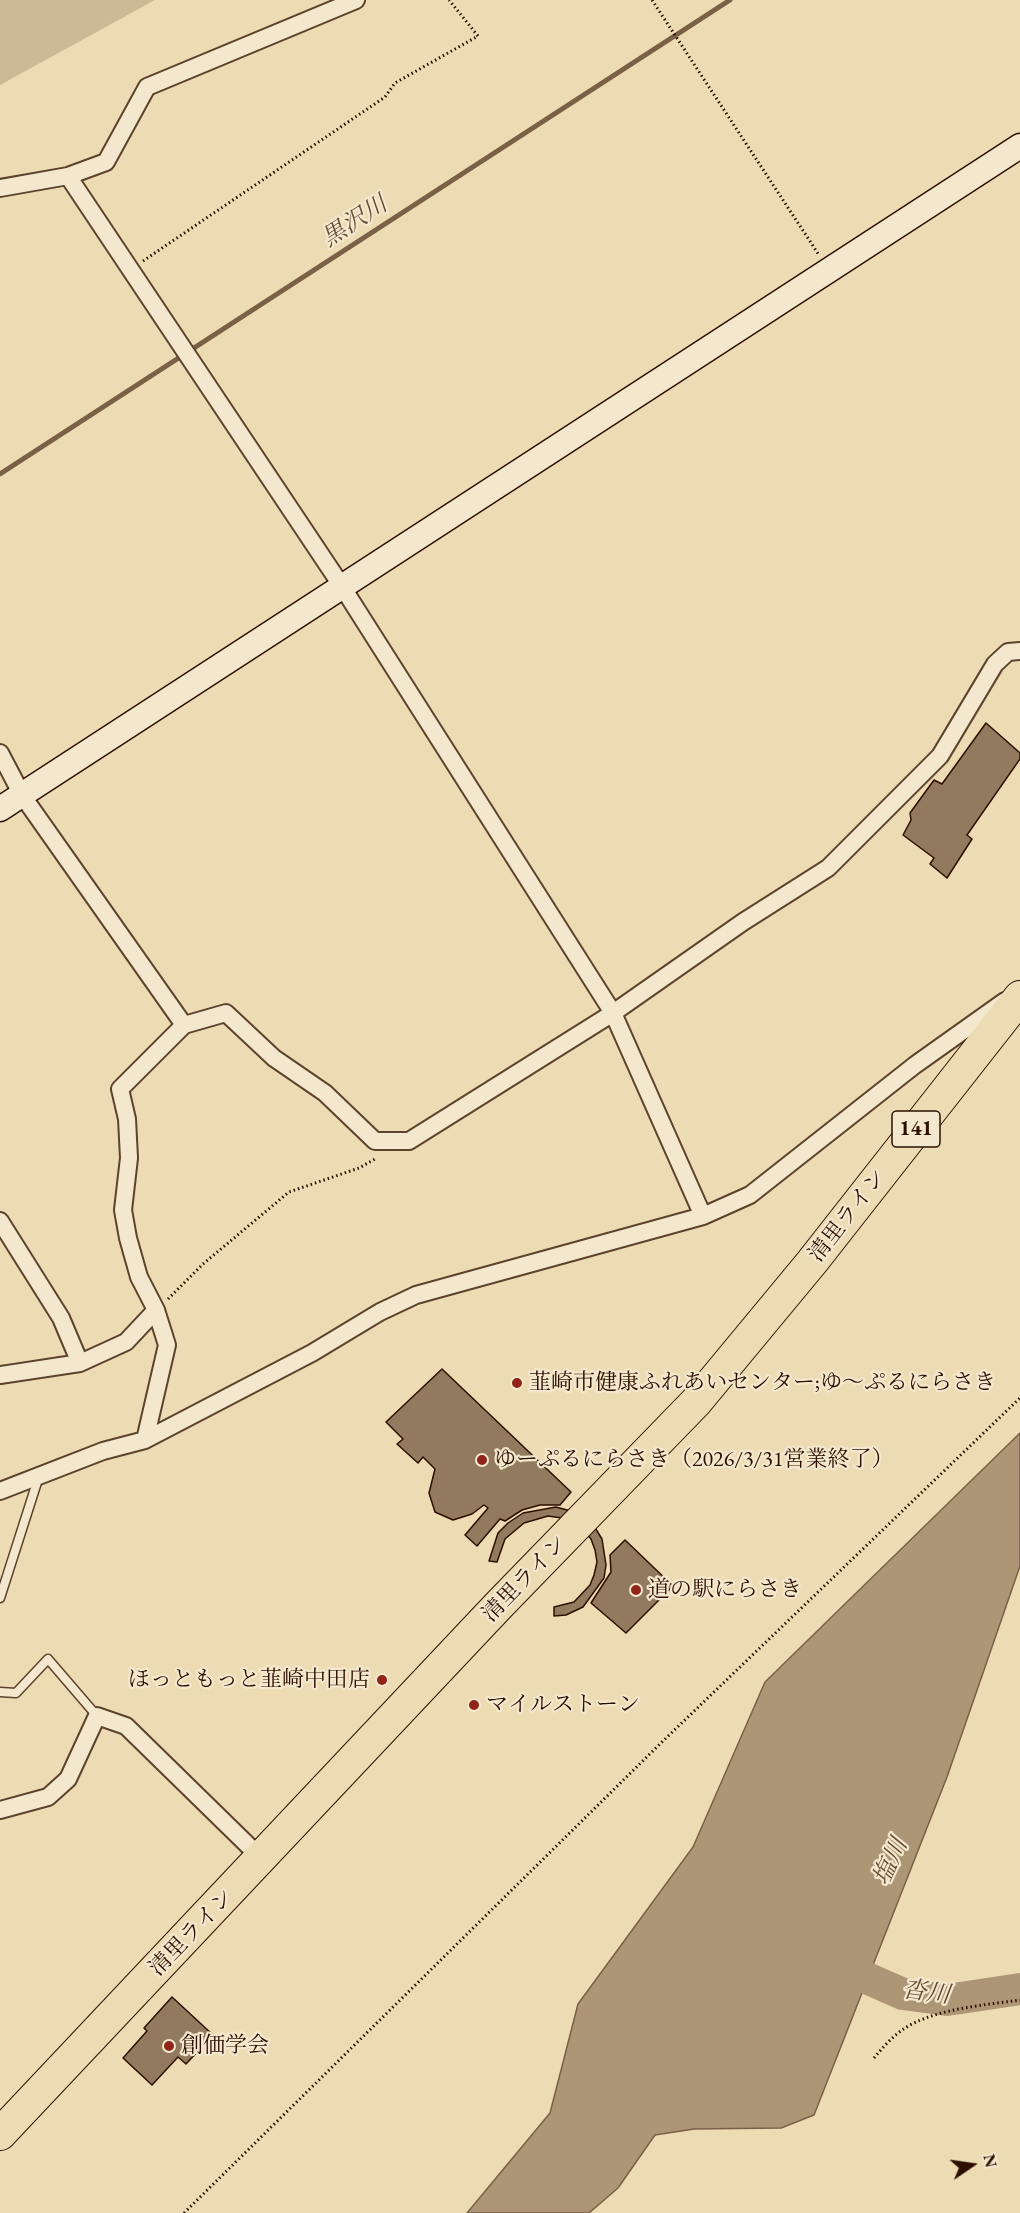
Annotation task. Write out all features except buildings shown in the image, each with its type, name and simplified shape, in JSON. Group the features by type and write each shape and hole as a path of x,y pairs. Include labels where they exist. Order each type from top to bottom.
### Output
{"highway":[{"name":"清里ライン","path":"0,2134 262,1859 498,1606 696,1402 812,1262 1020,997"}],"street":[{"path":"0,188 68,176 106,162 147,87 356,0"},
{"path":"0,809 1020,146"},
{"path":"68,176 343,588 613,1013 703,1216"},
{"path":"145,1440 166,1345 156,1310 139,1276 123,1210 129,1158 127,1119 120,1089 184,1025 226,1013 274,1058 325,1093 375,1141 409,1141 613,1013 743,922 828,868 940,756 995,664 1008,652 1020,651"},
{"path":"0,753 22,795 184,1025"},
{"path":"0,1491 103,1451 145,1440 312,1353 380,1312 416,1295 703,1216 750,1195 915,1065 1020,990"},
{"path":"0,1221 61,1318 80,1363"},
{"path":"0,1375 80,1363 126,1342 156,1310"},
{"path":"0,1809 48,1797 68,1779 97,1716 126,1726 262,1859"}],"lane":[{"path":"0,1598 39,1474"},
{"path":"0,1692 16,1693 48,1659 97,1716"}],"path":[{"path":"130,269 385,97 394,84 478,36 449,0"},
{"path":"652,0 829,271"},
{"path":"156,1310 203,1264 289,1192 359,1168 409,1141"},
{"path":"184,2213 663,1741 1020,1398"},
{"path":"874,2058 893,2037 911,2024 970,2007 1020,2000"}],"shaded area":[{"path":"0,0 155,0 0,85"}],"water":[{"name":"塩川","path":"1020,1433 1020,1566 947,1777 814,2115 781,2128 694,2129 655,2135 618,2188 589,2213 467,2213 550,2113 578,2004 693,1847 765,1682"}],"waterway":[{"name":"黒沢川","path":"0,474 730,0"},
{"name":"沓川","path":"837,1965 903,1994 947,2000 1020,1989"}],"place":[{"name":"韮崎市健康ふれあいセンター;ゆ～ぷるにらさき","path":"517,1383"},
{"name":"ゆーぷるにらさき（2026/3/31営業終了）","path":"482,1460"},
{"name":"道の駅にらさき","path":"636,1590"},
{"name":"ほっともっと韮崎中田店","path":"382,1680"},
{"name":"マイルストーン","path":"474,1705"},
{"name":"創価学会","path":"169,2046"}]}
